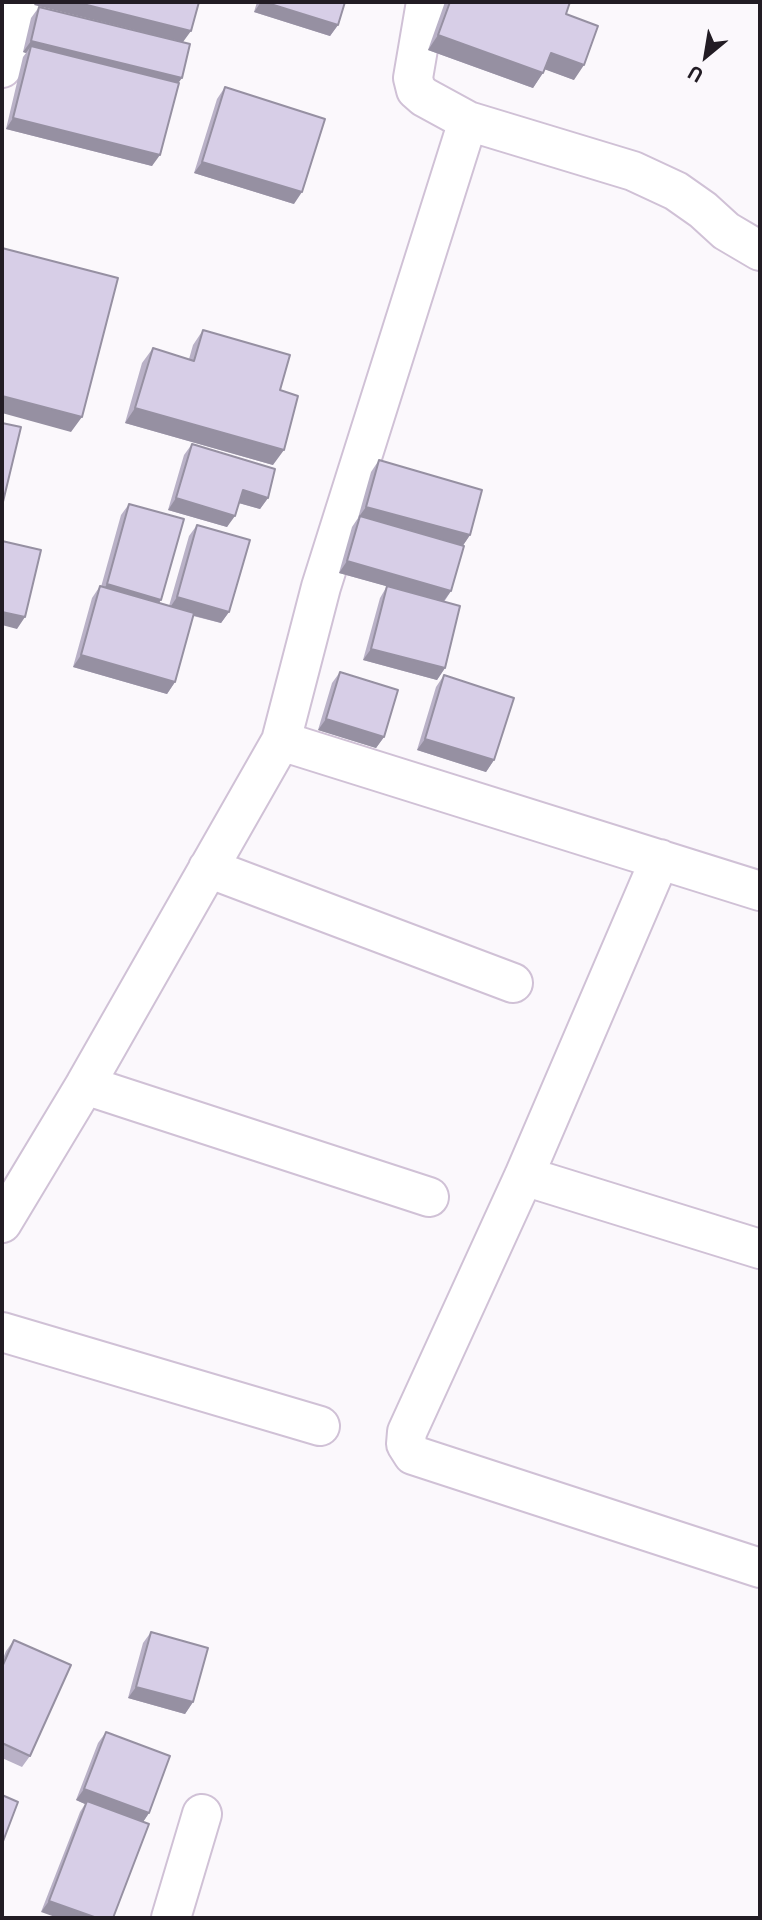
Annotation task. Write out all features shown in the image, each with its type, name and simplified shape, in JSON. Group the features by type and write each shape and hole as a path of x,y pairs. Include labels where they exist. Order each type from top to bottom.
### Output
{"street":[{"path":"2,68 22,2"},
{"path":"426,2 413,78 416,90 424,97 468,121 633,171 676,191 726,231 760,251"},
{"path":"2,1223 85,1085 281,741 321,587 468,121"},
{"path":"281,741 760,891"},
{"path":"660,859 524,1176 407,1432 406,1444 413,1455 760,1568"},
{"path":"208,868 513,983"},
{"path":"85,1085 429,1197"},
{"path":"524,1176 760,1249"},
{"path":"2,1332 320,1426"},
{"path":"171,1918 202,1814"}],"building":[{"path":"75,2 199,2 191,31"},
{"path":"264,2 345,2 338,25"},
{"path":"450,2 570,2 566,14 598,26 584,65 551,53 543,73 438,35"},
{"path":"39,7 190,44 182,78 31,41"},
{"path":"31,46 179,83 160,155 13,118"},
{"path":"225,87 325,119 302,192 202,162"},
{"path":"2,248 118,278 82,417 2,396"},
{"path":"203,330 290,355 280,390 298,396 284,450 135,408 153,348 194,361"},
{"path":"2,423 21,427 2,506"},
{"path":"192,444 275,469 268,498 243,490 235,516 176,498"},
{"path":"379,460 482,490 470,535 366,507"},
{"path":"129,504 184,519 161,600 107,584"},
{"path":"360,516 464,546 451,591 347,561"},
{"path":"197,525 250,540 229,612 177,597"},
{"path":"2,541 41,550 25,617 2,612"},
{"path":"100,586 194,613 175,682 81,655"},
{"path":"387,586 460,606 445,668 371,649"},
{"path":"340,672 398,690 384,737 326,719"},
{"path":"444,675 514,698 494,760 425,739"},
{"path":"151,1632 208,1648 193,1702 136,1687"},
{"path":"14,1640 71,1665 30,1756 2,1743 2,1667"},
{"path":"106,1732 170,1756 149,1813 84,1789"},
{"path":"2,1795 18,1802 2,1844"},
{"path":"87,1801 149,1824 113,1918 97,1918 49,1901"}]}
